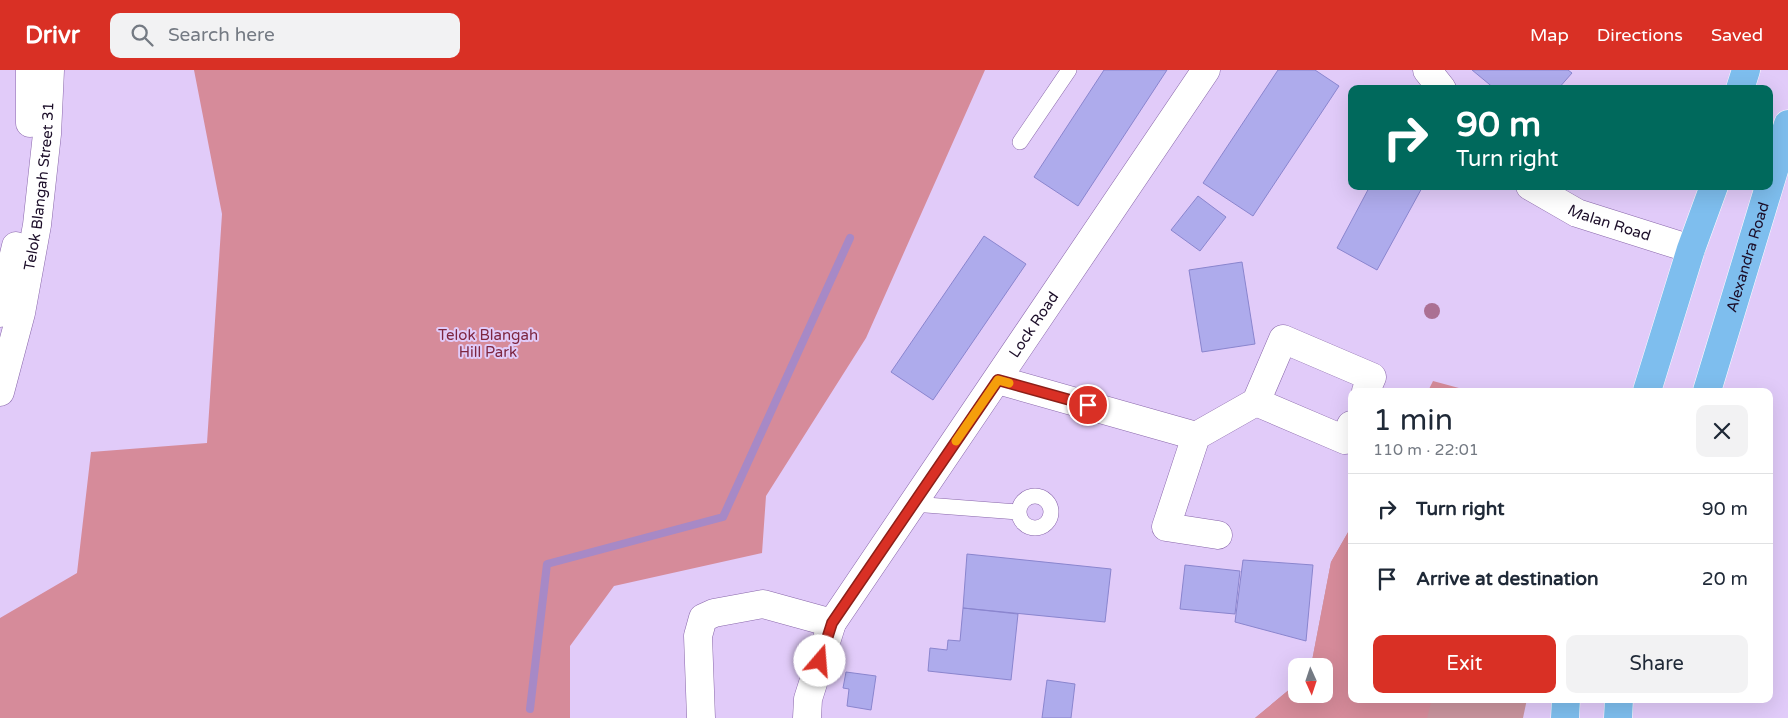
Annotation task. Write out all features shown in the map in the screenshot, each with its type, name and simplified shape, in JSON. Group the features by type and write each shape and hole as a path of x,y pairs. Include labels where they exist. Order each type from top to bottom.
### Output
{"main road":[{"path":"1741,85 1746,70"},
{"path":"1773,124 1788,124"},
{"name":"Alexandra Road","path":"1773,173 1788,124"},
{"path":"1648,388 1691,249 1713,190"},
{"name":"Alexandra Road","path":"1708,388 1768,190"},
{"path":"1565,718 1566,703"},
{"path":"1618,718 1619,703"}],"street":[{"name":"Telok Blangah Street 31","path":"7,302 21,211 31,115 30,70"},
{"name":"Telok Blangah Street 31","path":"7,302 37,225 47,134 50,70"},
{"name":"Lock Road","path":"807,718 808,699 832,623 1206,70"},
{"path":"1427,70 1439,85"},
{"name":"Malan Road","path":"1537,190 1576,212 1691,249"},
{"path":"0,392 16,335 7,302"},
{"path":"1218,535 1166,527 1196,436 1256,402 1283,339 1372,377 1367,388"},
{"path":"998,380 1196,436"},
{"path":"1256,402 1345,440 1348,432"},
{"path":"701,718 698,636 704,618 714,613 763,604 832,623"}],"lane":[{"path":"1020,142 1068,70"},
{"path":"913,504 1018,512"}],"shaded area":[{"path":"1348,532 1348,703 1526,703 1523,718 1255,718 1288,691 1288,703 1333,703 1333,658 1313,658 1331,562"}],"green space":[{"name":"Telok Blangah Hill Park","path":"194,70 985,70 866,338 766,496 762,553 614,586 570,646 570,718 0,718 0,618 77,573 91,452 207,443 222,214"},
{"path":"1433,381 1459,388 1430,388"},
{"path":"1348,532 1348,703 1431,703 1427,718 1255,718 1288,691 1288,703 1333,703 1333,658 1313,658 1331,562"}],"building":[{"path":"1104,70 1167,70 1078,206 1034,177"},
{"path":"1278,70 1315,70 1339,86 1253,216 1203,183"},
{"path":"1472,70 1568,70 1572,73 1562,85 1490,85"},
{"path":"1368,190 1421,190 1377,270 1337,248"},
{"path":"1198,196 1226,217 1200,251 1171,230"},
{"path":"984,236 1026,264 933,400 891,372"},
{"path":"1242,262 1255,344 1202,352 1189,270"},
{"path":"967,554 1111,569 1105,622 963,608"},
{"path":"1243,560 1313,565 1306,641 1235,622"},
{"path":"1185,565 1240,571 1235,614 1180,609"},
{"path":"963,608 1018,614 1011,680 928,671 930,648 947,650 948,640 960,641"},
{"path":"846,672 876,676 871,710 847,706 849,689 843,688"},
{"path":"1047,680 1075,684 1071,718 1042,718"}],"waterway":[{"path":"530,709 547,564 723,517 850,238"}],"slow traffic":[{"path":"956,441 998,380 1009,383"}],"route":[{"path":"820,661 832,623 998,380 1088,405"}]}
